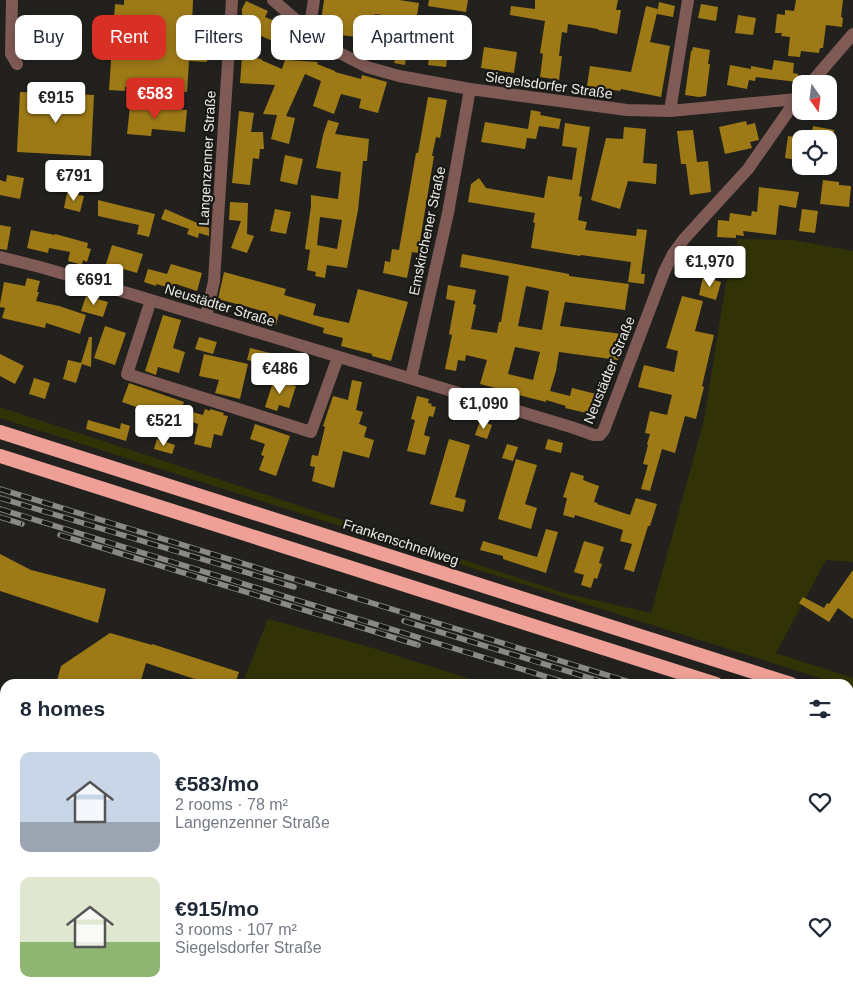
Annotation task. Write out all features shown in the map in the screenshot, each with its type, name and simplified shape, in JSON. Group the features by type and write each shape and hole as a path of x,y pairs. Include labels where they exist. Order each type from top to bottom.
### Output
{"highway":[{"name":"Frankenschnellweg","path":"0,432 775,679"},
{"path":"0,456 700,679"}],"street":[{"path":"12,0 12,54 18,64"},
{"name":"Langenzenner Straße","path":"206,317 214,280 232,0"},
{"name":"Siegelsdorfer Straße","path":"273,0 290,15"},
{"path":"312,15 314,0"},
{"path":"670,112 688,0"},
{"path":"818,75 853,34"},
{"name":"Siegelsdorfer Straße","path":"343,55 367,67 399,76 470,89 627,110 670,112 792,97"},
{"name":"Emskirchener Straße","path":"411,378 448,213 470,89"},
{"name":"Neustädter Straße","path":"0,258 40,267 594,435 600,435 604,430 664,272 673,254 684,239 748,169 792,106"},
{"name":"Neustädter Straße","path":"151,300 126,374 311,432 338,357"}],"shaded area":[{"path":"737,239 793,240 853,251 853,562 826,560 776,653 853,679 823,679 0,418 0,407 564,593 651,613 704,420 732,245 737,245"},
{"path":"268,619 366,646 470,679 244,679"}],"building":[{"path":"124,0 193,0 192,15 176,15 176,60 207,60 207,62 189,61 187,92 125,87 125,91 109,90 111,60 166,60 166,15 114,15 115,4 124,5"},
{"path":"324,0 399,0 419,3 417,15 353,15 353,37 343,35 343,15 322,15"},
{"path":"429,0 468,0 466,12 428,6"},
{"path":"535,0 618,0 616,10 621,10 617,34 568,24 567,33 562,32 559,80 540,77 543,54 540,53 545,21 510,15 511,6 535,9"},
{"path":"796,0 843,0 842,27 826,25 823,48 820,48 819,53 801,51 800,57 788,56 790,37 781,36 782,33 775,33 777,14 785,15 785,10 794,11"},
{"path":"246,1 268,11 265,17 271,19 271,40 261,36 261,15 242,15 242,9"},
{"path":"659,2 675,6 673,17 657,14"},
{"path":"701,4 718,7 716,21 698,18"},
{"path":"646,6 658,9 650,42 670,46 661,97 621,89 620,91 587,86 590,66 631,72"},
{"path":"738,15 756,18 753,35 735,33"},
{"path":"484,47 517,52 514,73 481,68"},
{"path":"693,47 710,50 706,96 685,95"},
{"path":"242,60 261,60 282,69 285,60 318,62 317,64 335,72 361,79 362,75 387,82 378,113 359,108 361,99 341,94 334,114 313,106 321,81 305,74 286,116 295,118 289,144 271,139 277,115 263,114 275,85 240,83"},
{"path":"395,60 406,60 405,65 394,63"},
{"path":"429,60 447,60 446,67 428,65"},
{"path":"774,60 794,63 793,73 798,75 792,75 792,81 756,77 755,81 749,80 747,89 727,85 730,65 772,70"},
{"path":"20,92 94,95 91,156 17,152"},
{"path":"428,97 447,100 440,138 436,137 432,156 434,156 418,253 412,252 407,278 383,273 385,261 390,262 392,249 399,250"},
{"path":"130,106 187,110 185,132 152,129 151,136 127,134"},
{"path":"531,110 541,112 540,115 561,119 559,129 539,126 536,139 527,138 525,149 481,142 485,122 528,129"},
{"path":"239,111 254,113 251,132 263,132 264,149 260,149 259,159 253,158 250,185 232,183"},
{"path":"328,120 339,123 335,134 369,139 367,161 363,161 358,210 347,268 327,265 325,278 315,276 316,272 307,270 310,250 305,249 311,195 338,199 341,172 316,168","holes":["320,217 342,220 337,249 317,245"]},
{"path":"746,121 747,125 755,123 759,140 750,142 752,148 725,154 719,127"},
{"path":"565,123 590,127 579,196 582,197 578,220 587,222 585,230 636,236 637,229 647,230 641,274 645,274 644,284 628,282 631,262 531,248 535,213 468,202 471,184 479,178 486,188 544,198 548,176 572,180 577,148 562,146"},
{"path":"813,126 834,130 812,130"},
{"path":"624,127 646,129 643,163 657,164 656,184 628,181 620,209 591,200 606,138 623,139"},
{"path":"693,130 697,162 708,161 711,192 690,195 686,164 681,164 677,131"},
{"path":"788,136 792,137 792,159 785,158"},
{"path":"285,155 303,159 297,185 280,181"},
{"path":"7,175 24,178 20,199 0,195 0,180 6,182"},
{"path":"823,180 839,182 839,185 851,186 849,207 820,204"},
{"path":"759,187 799,192 796,208 779,205 776,235 743,231 744,236 736,235 736,238 717,237 718,220 729,221 730,213 751,216 752,211 757,212"},
{"path":"67,193 84,196 80,212 64,208"},
{"path":"98,200 155,214 149,237 137,234 139,225 98,216"},
{"path":"230,202 248,203 247,234 254,236 247,253 231,248 241,221 229,220"},
{"path":"165,209 209,228 209,236 199,233 198,238 187,234 189,229 161,219"},
{"path":"275,209 291,212 286,234 270,231"},
{"path":"802,209 818,211 815,233 799,231"},
{"path":"0,225 11,227 7,250 0,249"},
{"path":"31,230 88,243 87,248 91,249 87,262 83,260 82,265 68,261 70,252 49,248 48,253 27,248"},
{"path":"112,245 143,254 137,273 106,264"},
{"path":"462,254 569,274 569,276 629,284 625,310 565,302 560,326 622,334 618,360 559,352 550,391 570,396 572,388 596,394 591,414 565,408 566,406 546,400 546,402 480,384 487,360 466,355 465,361 458,360 456,371 445,369 452,335 449,334 455,301 446,299 448,285 476,290 473,304 476,305 471,329 497,333 499,322 501,322 509,276 460,267","holes":["526,286 549,291 542,330 518,326","515,347 540,352 533,380 508,374"]},
{"path":"697,254 713,259 710,273 693,269"},
{"path":"171,264 202,273 197,291 176,284 174,289 144,282 148,269 167,274"},
{"path":"224,272 286,289 284,295 316,304 313,315 349,323 358,289 408,302 391,361 341,346 343,338 323,333 324,328 279,314 276,325 260,321 262,311 218,299"},
{"path":"703,277 721,282 716,300 699,295"},
{"path":"27,278 40,281 36,301 86,315 80,334 46,323 45,328 2,318 5,308 0,307 0,304 4,282 25,286"},
{"path":"86,296 108,302 103,317 81,311"},
{"path":"682,296 703,301 695,331 714,335 696,419 685,416 675,453 662,449 650,491 641,489 648,465 643,464 650,434 645,433 650,411 667,415 672,395 638,387 644,365 674,372 678,351 666,348"},
{"path":"163,315 181,320 173,348 185,352 179,373 158,367 156,375 145,371"},
{"path":"105,326 126,333 115,365 94,358"},
{"path":"89,337 92,337 91,367 82,364 76,383 63,379 68,360 81,363"},
{"path":"199,337 217,342 213,354 195,349"},
{"path":"250,348 270,353 267,365 247,360"},
{"path":"0,354 24,366 15,384 0,376"},
{"path":"204,354 248,364 240,399 215,393 219,380 199,376"},
{"path":"34,378 50,383 45,399 29,394"},
{"path":"274,379 296,386 289,408 279,405 277,411 265,407"},
{"path":"352,380 362,382 356,410 363,412 359,424 367,427 364,437 374,440 369,458 343,451 334,488 312,481 315,467 310,466 312,455 318,456 325,427 323,426 333,396 348,400"},
{"path":"129,383 184,402 181,409 203,415 205,409 224,413 223,415 228,416 222,436 214,434 211,448 194,444 198,424 163,411 158,425 139,418 142,409 122,402"},
{"path":"417,396 429,399 428,403 436,407 433,417 429,416 424,435 430,437 425,455 407,451 415,420 411,419"},
{"path":"88,420 120,429 121,423 130,426 126,441 86,429"},
{"path":"480,421 492,425 487,439 475,435"},
{"path":"255,424 290,436 276,476 259,470 264,456 261,455 265,444 250,439"},
{"path":"157,439 175,445 172,454 154,449"},
{"path":"449,439 470,445 455,497 466,500 463,512 430,504"},
{"path":"548,439 563,443 561,453 545,449"},
{"path":"507,444 518,447 513,461 502,458"},
{"path":"516,459 537,465 525,504 537,508 531,529 498,519"},
{"path":"571,472 584,476 583,480 599,486 594,502 597,504 630,515 636,498 657,504 634,572 624,569 632,544 620,541 623,530 575,515 574,518 563,515 567,498 563,497"},
{"path":"546,529 558,532 546,573 503,559 503,556 480,550 483,541 537,557"},
{"path":"584,541 604,547 599,563 602,564 597,579 594,578 591,588 581,585 584,575 574,572"},
{"path":"0,554 31,570 106,589 98,623 0,591"},
{"path":"853,570 853,619 838,608 829,622 799,603 803,597 824,608 827,603 829,604"},
{"path":"110,633 152,644 239,672 237,679 195,679 146,663 141,679 57,679 61,666"}],"railway":[{"path":"0,489 620,679"},
{"path":"0,498 294,587"},
{"path":"0,509 554,679"},
{"path":"0,517 22,524"},
{"path":"60,535 418,645"},
{"path":"404,621 593,679"}]}
